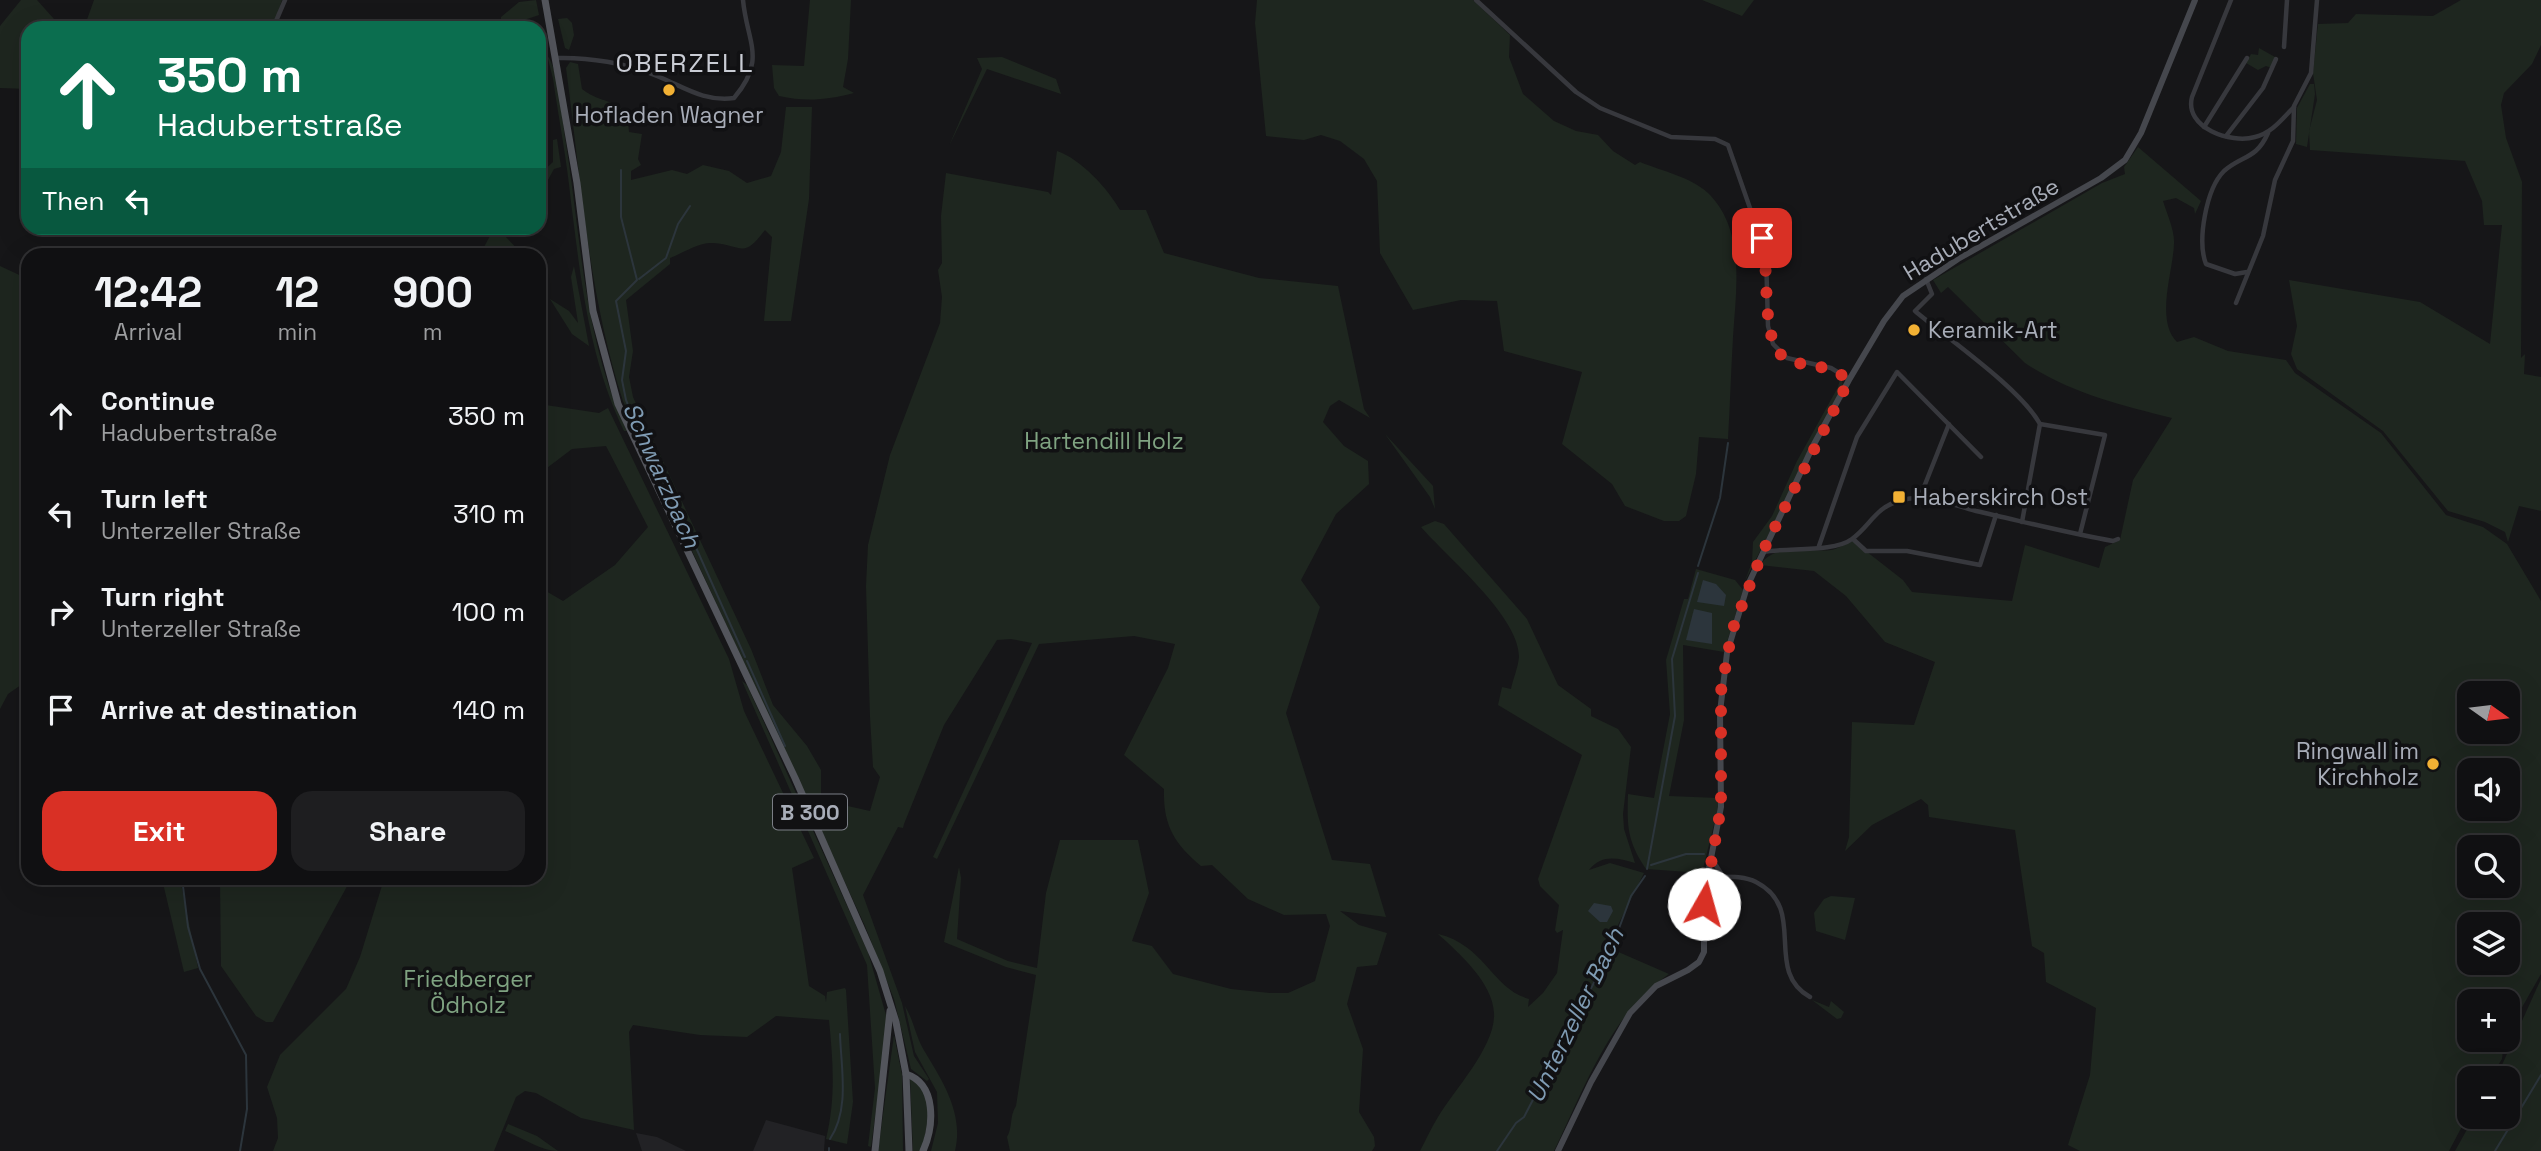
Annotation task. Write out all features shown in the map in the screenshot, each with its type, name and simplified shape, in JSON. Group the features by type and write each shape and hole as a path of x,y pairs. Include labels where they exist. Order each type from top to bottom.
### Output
{"main road":[{"name":"B 300","path":"545,0 577,183 593,311 618,404 795,778 890,999 906,1074 909,1151"},
{"path":"875,1151 890,1021 890,999"},
{"path":"906,1074 923,1084 928,1091 930,1128 923,1151"}],"street":[{"path":"276,21 285,0"},
{"path":"556,58 574,58 635,69 701,97 734,98 748,79 754,58 743,0"},
{"path":"1476,0 1576,92 1600,108 1671,137 1715,139 1728,145 1766,254 1768,326 1773,344 1787,358 1831,368 1849,380"},
{"name":"Hadubertstraße","path":"1558,1151 1591,1082 1630,1013 1656,986 1699,962 1704,952 1707,876 1721,807 1721,691 1737,613 1762,552 1849,380 1893,307 1926,279 2101,178 2125,160 2141,134 2195,0"},
{"path":"2231,0 2190,103 2191,113 2204,127 2226,136 2243,139 2268,133"},
{"path":"2284,47 2287,0"},
{"path":"2248,272 2235,274 2206,264 2206,205 2224,172 2252,156 2262,146 2268,133 2294,106 2311,73 2317,0"},
{"path":"2204,127 2247,58"},
{"path":"2226,136 2263,88 2276,59"},
{"path":"2235,303 2263,236 2275,180 2293,141 2294,106"},
{"path":"1926,279 1933,293 1915,311 2016,395 2034,413 2040,424 2022,522"},
{"path":"1819,546 1857,437 1896,372 1981,457"},
{"path":"1920,497 1950,424"},
{"path":"2040,424 2105,435 2080,534"},
{"path":"1762,552 1819,546 1831,548 1853,539 1869,519 1885,506 1920,497 2022,522 2113,541 2118,539"},
{"path":"1853,539 1866,551 1907,551 1980,565 1996,516"},
{"path":"1712,858 1724,878"},
{"path":"1707,876 1754,880 1772,893 1782,909 1787,977 1797,990 1810,997"}],"shaded area":[{"path":"1703,580 1716,584 1726,595 1724,606 1697,602"},
{"path":"1694,609 1712,613 1712,644 1686,640"},
{"path":"1594,903 1611,906 1613,911 1607,922 1600,922 1588,911"},
{"path":"766,1120 825,1136 824,1151 753,1151"},
{"path":"636,1133 657,1137 686,1151 642,1151"}],"green space":[{"path":"21,0 37,0 56,21 21,21 21,89 0,88 0,26"},
{"path":"94,0 282,0 275,21 86,21"},
{"path":"536,0 539,15 523,21 501,21 501,17 519,2"},
{"path":"810,0 851,0 848,59 843,87 854,93 807,100 779,96 774,88 772,65 804,66"},
{"path":"1257,0 1473,0 1510,35 1509,57 1523,94 1554,121 1576,131 1598,135 1613,151 1635,165 1640,162 1676,175 1708,193 1728,224 1736,261 1728,439 1699,437 1696,474 1686,516 1679,521 1664,521 1625,506 1612,484 1562,444 1582,372 1504,351 1497,301 1461,300 1413,310 1380,253 1377,181 1364,159 1340,141 1321,135 1304,140 1266,136 1255,23"},
{"path":"1702,0 1754,0 1742,16"},
{"path":"2461,0 2541,0 2541,45 2532,64 2504,93 2501,105 2506,138 2522,182 2521,358 2525,354 2524,374 2541,377 2541,511 2519,506 2508,542 2505,532 2485,522 2448,511 2383,431 2297,369 2291,354 2297,326 2289,280 2420,302 2490,344 2502,225 2484,225 2482,201 2465,161 2310,150 2309,131 2317,100 2313,73 2318,24 2348,23 2356,14 2433,16"},
{"path":"567,18 572,23 574,35 569,50 565,48 558,19"},
{"path":"2259,48 2275,57 2272,68 2266,66 2258,70 2246,63 2251,54 2258,55"},
{"path":"547,55 555,73 560,97 593,325 601,361 627,431 624,431 602,376 588,319 563,140"},
{"path":"1002,57 1056,79 1061,94 987,69 949,146 982,69 977,58"},
{"name":"Hartendill Holz","path":"570,62 578,64 582,89 620,107 628,121 629,132 642,134 638,159 641,165 631,171 631,180 672,170 687,174 703,165 729,171 747,183 771,176 781,152 786,107 812,107 809,199 791,321 764,321 772,237 765,230 747,248 708,243 670,258 670,264 626,300 633,351 629,377 633,397 751,649 773,705 807,746 821,770 821,800 870,811 880,777 873,767 870,717 866,586 868,545 890,455 940,323 942,297 938,270 942,263 941,216 946,173 1048,192 1051,195 1057,151 1093,176 1120,210 1146,210 1164,253 1259,278 1338,286 1364,409 1370,418 1339,400 1330,406 1323,422 1344,446 1368,461 1369,484 1336,514 1301,580 1320,607 1286,713 1332,860 1370,864 1386,917 1340,911 1359,925 1387,933 1377,965 1357,967 1347,1004 1363,1049 1359,1112 1374,1137 1375,1146 1372,1151 1010,1151 1007,1137 1016,1106 1036,975 1006,967 944,942 959,867 961,878 957,939 1008,961 1037,968 1046,893 1060,840 1138,840 1149,893 1132,941 1152,946 1173,974 1231,989 1288,993 1315,981 1330,926 1326,914 1284,915 1248,899 1212,865 1201,866 1177,841 1168,823 1164,789 1124,755 1168,668 1175,644 1134,636 1039,644 937,859 933,857 1032,643 1011,639 997,640 944,725 903,828 898,827 863,895 902,1003 914,1056 929,1079 927,1081 911,1069 894,999 865,926 623,401 601,319 587,236 566,68"},
{"path":"2310,84 2314,84 2315,94 2307,147 2296,144 2297,108"},
{"path":"557,139 561,167 554,169 546,183 546,168 553,162 553,140"},
{"path":"2138,147 2201,201 2195,214 2194,208 2176,198 2163,201 2174,239 2167,295 2167,321 2177,342 2194,337 2228,351 2286,360 2295,373 2381,433 2446,515 2483,527 2507,544 2541,601 2541,974 2520,1011 2520,989 2457,989 2457,1052 2503,1052 2498,1066 2457,1066 2457,1129 2461,1129 2449,1151 2080,1151 2068,1145 2090,1075 2096,1008 2046,982 2044,953 2032,946 2015,830 1929,817 1928,805 1921,799 1872,825 1845,851 1849,837 1852,722 1914,725 1935,662 1885,642 1846,596 1814,571 1760,565 1775,553 1784,550 1831,550 1853,541 1903,580 1912,592 2012,601 2025,545 2099,568 2105,547 2120,540 2133,480 2172,418 2096,397 2042,373 2025,363 1948,287 1941,293 1933,280 2102,183 2125,174 2124,167"},
{"path":"490,235 502,235 516,248 484,248"},
{"path":"0,266 21,276 21,685 8,694 0,709"},
{"path":"574,266 589,346 572,334 550,299 569,311 578,323 571,277"},
{"path":"1841,375 1843,386 1745,581 1752,562 1753,542 1772,516 1797,461 1838,387"},
{"name":"Friedberger Ödholz","path":"546,405 599,413 608,408 729,659 744,711 814,858 792,868 809,986 825,996 826,1002 827,992 846,990 853,1102 847,1144 826,1139 832,1094 829,1020 776,1016 747,1037 700,1035 633,1025 629,1032 634,1130 581,1118 536,1093 525,1091 516,1097 494,1151 273,1151 278,1138 277,1118 267,1087 280,1055 346,989 360,957 382,885 546,885 546,591 563,601 615,565 648,527 606,446 572,449 546,469"},
{"path":"1385,434 1433,486 1435,509 1430,497"},
{"path":"1435,521 1444,524 1527,619 1558,685 1591,709 1591,716 1618,729 1631,747 1623,814 1624,829 1635,863 1605,859 1589,870 1610,863 1644,873 1607,947 1669,974 1630,1010 1615,1031 1588,1078 1554,1151 1420,1151 1438,1117 1473,1067 1493,1026 1494,1013 1488,991 1465,959 1438,934 1467,947 1506,986 1529,999 1528,1007 1543,993 1557,973 1563,930 1557,933 1555,930 1559,905 1540,886 1538,879 1582,755 1498,705 1502,687 1511,689 1518,665 1516,641 1508,624 1480,588 1421,527"},
{"path":"1696,569 1735,580 1743,590 1724,652 1683,645 1684,720 1669,796 1718,798 1718,808 1702,873 1646,869 1635,850 1630,833 1628,794 1654,798 1670,714 1666,660"},
{"path":"742,681 747,685 868,952 888,1022 871,1147 868,1146 875,1088 867,965"},
{"path":"163,885 181,885 198,968 184,972"},
{"path":"220,885 348,885 273,1022 266,1022 256,1016 221,966"},
{"path":"1831,896 1855,898 1845,940 1816,931 1814,913 1824,899"},
{"path":"2541,979 2541,1151 2455,1151 2467,1129 2520,1129 2520,1066 2501,1066 2508,1052 2520,1052 2520,1025"},
{"path":"1812,1000 1829,1007 1831,1001 1844,1012 1841,1018 1837,1019"},
{"path":"905,1006 922,1047 950,1099 957,1124 955,1151 931,1151 938,1123 937,1092 915,1052"},
{"path":"894,1035 902,1075 903,1151 878,1151"},
{"path":"910,1077 919,1083 927,1100 928,1121 921,1151 913,1151"},
{"path":"508,1124 537,1136 558,1151 538,1146 505,1131"}],"waterway":[{"name":"Schwarzbach","path":"621,170 621,217 637,280 616,301 626,351 622,380 626,400 650,459 685,523 745,657"},
{"path":"639,279 666,258 678,224 690,206"},
{"name":"Unterzeller Bach","path":"1698,566 1720,498 1728,443"},
{"name":"Unterzeller Bach","path":"1647,869 1675,716 1672,659 1698,573"},
{"name":"Schwarzbach","path":"747,661 785,746"},
{"path":"1651,865 1686,854 1704,854"},
{"name":"Unterzeller Bach","path":"1497,1151 1516,1123 1524,1117 1611,950 1631,896 1645,876"},
{"path":"183,885 188,927 200,969 246,1055 247,1109 240,1151"},
{"name":"Schwarzbach","path":"830,1139 840,1115 842,1102 840,1034"},
{"path":"2495,1151 2541,1075"}],"place":[{"name":"Hofladen Wagner","path":"669,90"},
{"name":"Keramik-Art","path":"1914,330"},
{"name":"Haberskirch Ost","path":"1899,497"},
{"name":"Ringwall im Kirchholz","path":"2433,764"}],"district":[{"name":"OBERZELL","path":"685,63"}],"route":[{"path":"1704,904 1721,807 1721,691 1732,631 1746,587 1813,446 1849,380 1835,369 1793,361 1776,349 1768,326 1769,278 1762,238"}]}
